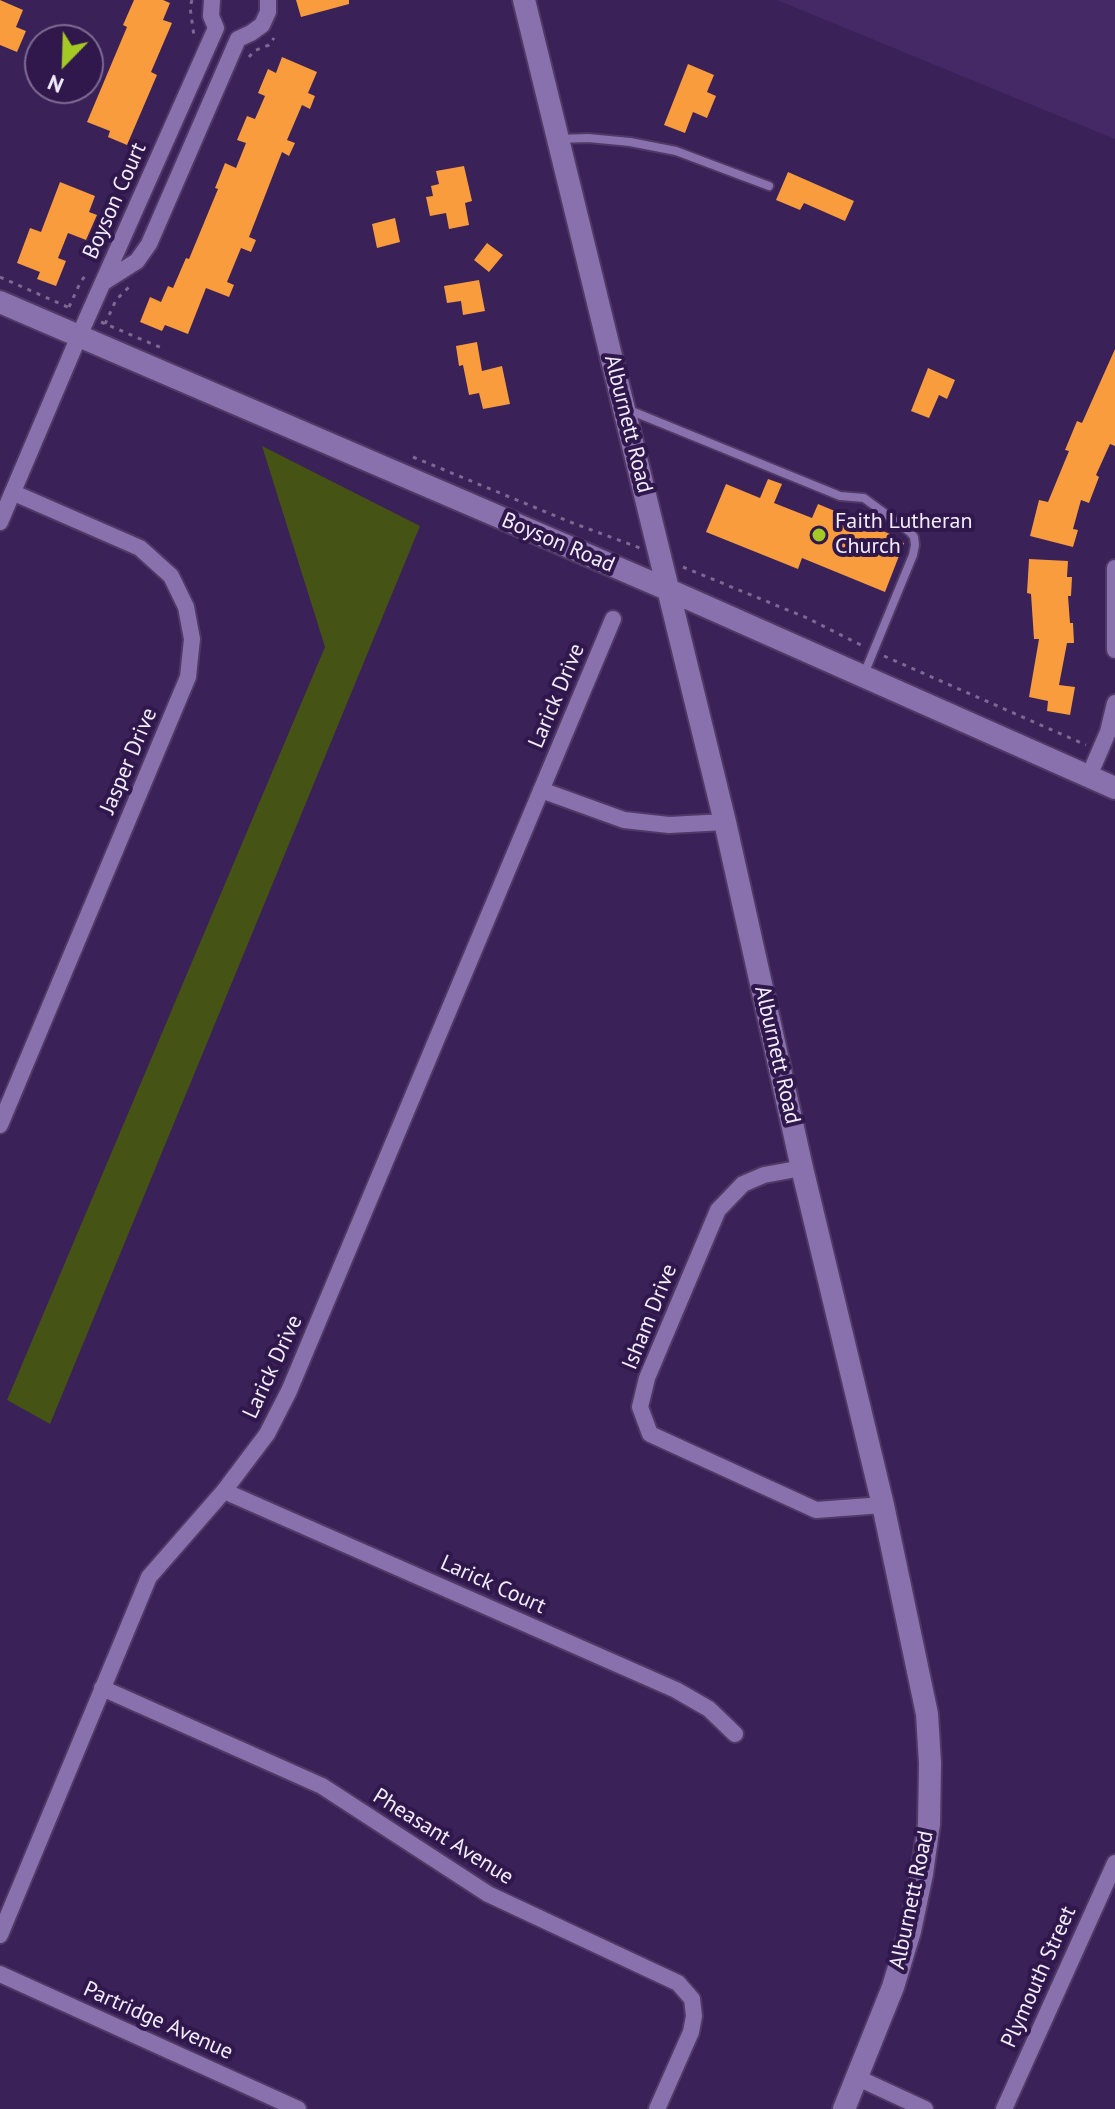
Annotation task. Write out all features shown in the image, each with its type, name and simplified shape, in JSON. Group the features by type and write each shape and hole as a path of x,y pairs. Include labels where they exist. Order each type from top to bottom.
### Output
{"street":[{"name":"Boyson Court","path":"103,283 216,28 211,16 212,0"},
{"name":"Boyson Court","path":"103,283 137,261 149,244 238,39 262,25 268,12 268,0"},
{"name":"Alburnett Road","path":"524,0 725,822 802,1168 883,1505 927,1714 929,1824 922,1874 910,1931 893,1987 844,2109"},
{"path":"0,522 103,283"},
{"name":"Boyson Road","path":"0,302 669,590 1115,788"},
{"name":"Jasper Drive","path":"0,1125 188,677 192,639 186,607 171,576 140,548 14,493"},
{"path":"1115,568 1115,650"},
{"name":"Larick Drive","path":"0,1935 149,1577 224,1491 267,1434 289,1391 613,619"},
{"path":"1089,776 1108,732 1115,703"},
{"path":"541,790 624,820 669,825 725,822"},
{"name":"Isham Drive","path":"802,1168 764,1175 743,1184 718,1210 647,1378 640,1407 650,1434 816,1510 883,1505"},
{"name":"Larick Court","path":"224,1491 676,1690 709,1709 735,1734"},
{"name":"Pheasant Avenue","path":"102,1688 322,1786 488,1894 678,1983 692,1999 694,2016 691,2032 657,2109"},
{"name":"Plymouth Street","path":"1004,2109 1115,1863"},
{"name":"Partridge Avenue","path":"0,1974 298,2109"},
{"path":"858,2078 925,2109"}],"lane":[{"path":"558,139 630,142 676,151 769,186"},
{"path":"625,408 840,496 864,498 910,532 914,537 913,555 863,676"}],"path":[{"path":"0,277 75,310"},
{"path":"99,321 162,349"},
{"path":"405,454 619,539"}],"shaded area":[{"path":"777,0 1115,0 1115,139"}],"green space":[{"path":"262,446 420,526 50,1424 7,1400 325,647"}],"building":[{"path":"0,0 23,10 16,27 24,30 24,36 17,52 0,45"},
{"path":"134,0 163,0 170,3 163,20 172,23 151,72 157,75 127,145 108,137 110,131 87,122 95,104 104,104 104,82 127,27 123,25"},
{"path":"296,0 349,0 349,4 301,17"},
{"path":"282,57 317,72 308,93 315,96 310,109 302,105 287,140 295,143 289,156 282,152 249,237 256,240 251,252 241,248 227,282 234,285 229,297 206,288 188,334 165,325 162,331 140,322 150,297 161,302 168,286 173,288 186,258 189,259 218,189 215,188 225,163 236,168 246,143 237,140 247,116 255,119 265,96 258,93 268,69 276,73"},
{"path":"688,64 714,75 707,92 716,96 707,118 693,112 685,133 664,125"},
{"path":"464,166 472,201 465,203 469,225 449,229 446,213 430,216 426,197 433,196 431,186 439,184 436,171"},
{"path":"788,172 854,201 845,221 804,203 800,210 776,200"},
{"path":"60,182 95,196 89,212 97,215 86,240 68,233 58,258 66,261 56,286 37,279 40,272 17,263 30,228 41,232"},
{"path":"395,218 400,242 377,248 372,224"},
{"path":"487,243 503,255 489,272 474,260"},
{"path":"479,280 485,311 463,315 461,301 447,303 444,286"},
{"path":"477,342 482,371 502,366 510,404 483,409 479,393 469,395 456,346"},
{"path":"1115,349 1115,446 1110,444 1096,475 1099,477 1089,503 1081,500 1073,529 1078,530 1073,547 1030,536 1039,500 1048,502 1069,451 1065,450 1077,421 1082,423"},
{"path":"928,368 955,380 947,399 939,395 929,418 911,411"},
{"name":"Faith Lutheran Church","path":"768,479 782,484 774,503 812,518 818,504 890,534 889,537 904,543 885,592 802,558 798,569 706,532 726,484 760,498"},
{"path":"1029,559 1068,561 1067,577 1072,577 1071,596 1068,596 1074,643 1067,643 1059,685 1075,687 1070,715 1047,711 1048,701 1029,697 1039,639 1034,639 1031,594 1027,593"}],"place":[{"name":"Faith Lutheran Church","path":"819,535"}]}
